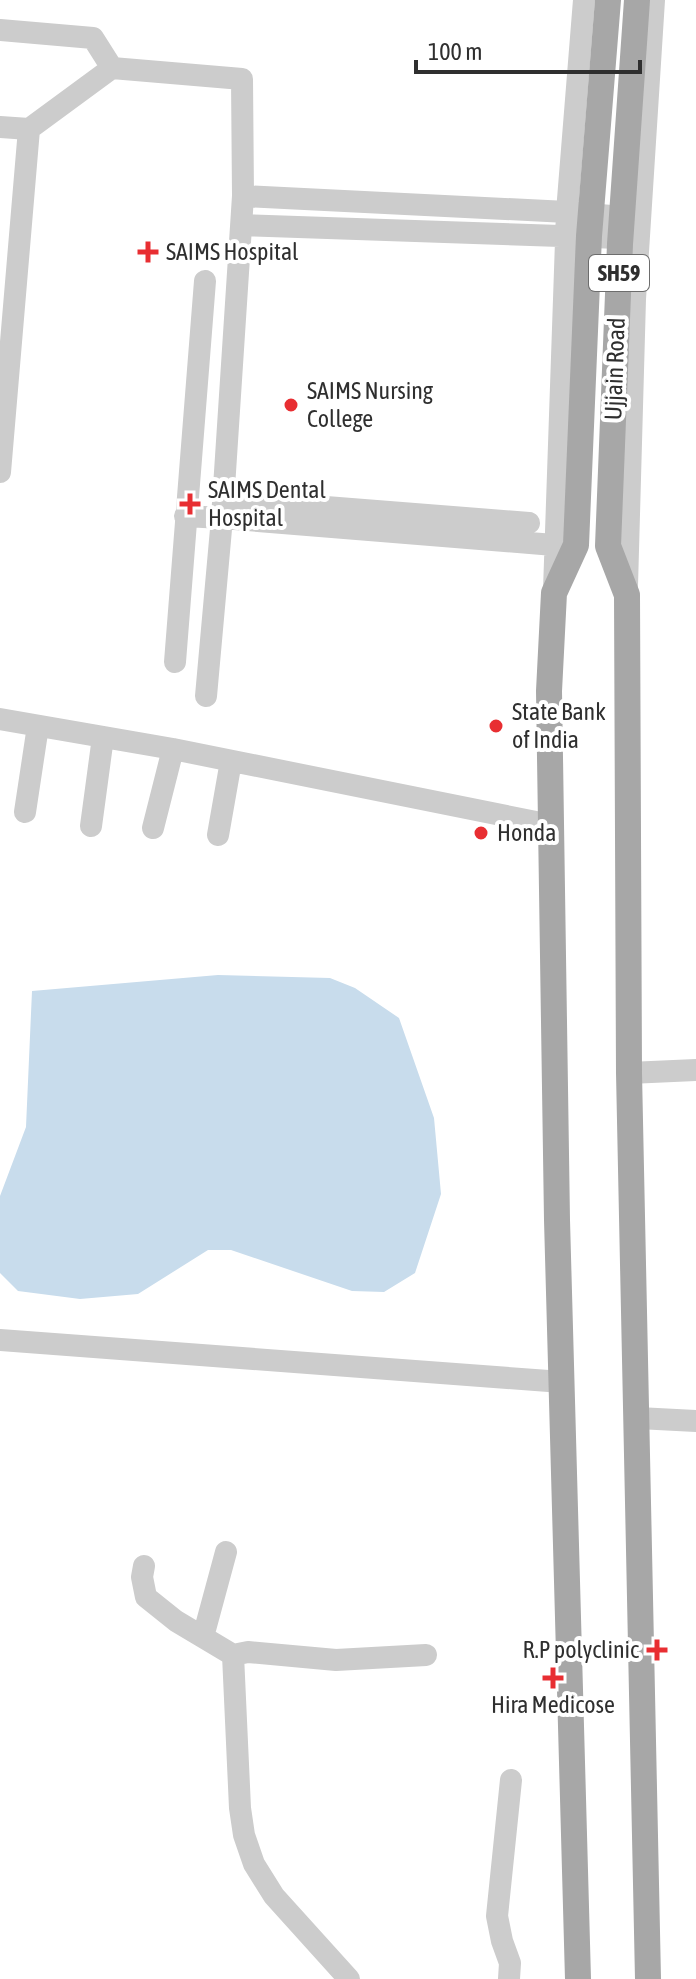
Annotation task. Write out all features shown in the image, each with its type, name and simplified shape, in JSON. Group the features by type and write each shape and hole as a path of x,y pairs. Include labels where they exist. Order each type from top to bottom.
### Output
{"main road":[{"name":"Ujjain Road","path":"565,545 578,224 608,0"},
{"name":"Ujjain Road","path":"627,595 608,546 621,228 637,0"},
{"path":"565,545 554,593 549,691 562,1382 578,1979"},
{"path":"627,595 629,1073 648,1979"}],"street":[{"path":"578,224 584,0"},
{"path":"627,595 635,299 654,0"},
{"path":"0,30 93,38 112,68"},
{"path":"0,128 29,129 112,68 242,79 242,225 223,509 206,696"},
{"path":"0,472 29,129"},
{"path":"243,196 621,228"},
{"path":"242,225 578,224"},
{"path":"175,662 205,281"},
{"path":"223,509 565,545"},
{"path":"185,516 223,509 529,523"},
{"path":"0,719 173,749 551,825"},
{"path":"25,812 38,726"},
{"path":"91,826 103,737"},
{"path":"153,828 173,749"},
{"path":"218,835 231,761"},
{"path":"629,1073 696,1070"},
{"path":"0,1340 562,1382"},
{"path":"638,1418 696,1421"},
{"path":"203,1637 226,1552"},
{"path":"144,1566 142,1577 146,1597 233,1655 248,1652 336,1660 426,1655"},
{"path":"233,1655 240,1808 244,1835 254,1864 274,1896 349,1979"},
{"path":"509,1979 510,1963 497,1916 511,1780"}],"water":[{"path":"218,975 330,978 355,988 399,1018 434,1118 441,1194 415,1273 384,1292 352,1291 231,1250 208,1250 138,1294 80,1299 18,1291 0,1273 0,1196 26,1127 32,991"}],"place":[{"name":"SAIMS Hospital","path":"148,252"},
{"name":"SAIMS Nursing College","path":"291,405"},
{"name":"SAIMS Dental Hospital","path":"190,504"},
{"name":"State Bank of India","path":"496,726"},
{"name":"Honda","path":"481,833"},
{"name":"R.P polyclinic","path":"657,1650"},
{"name":"Hira Medicose","path":"553,1678"}]}
